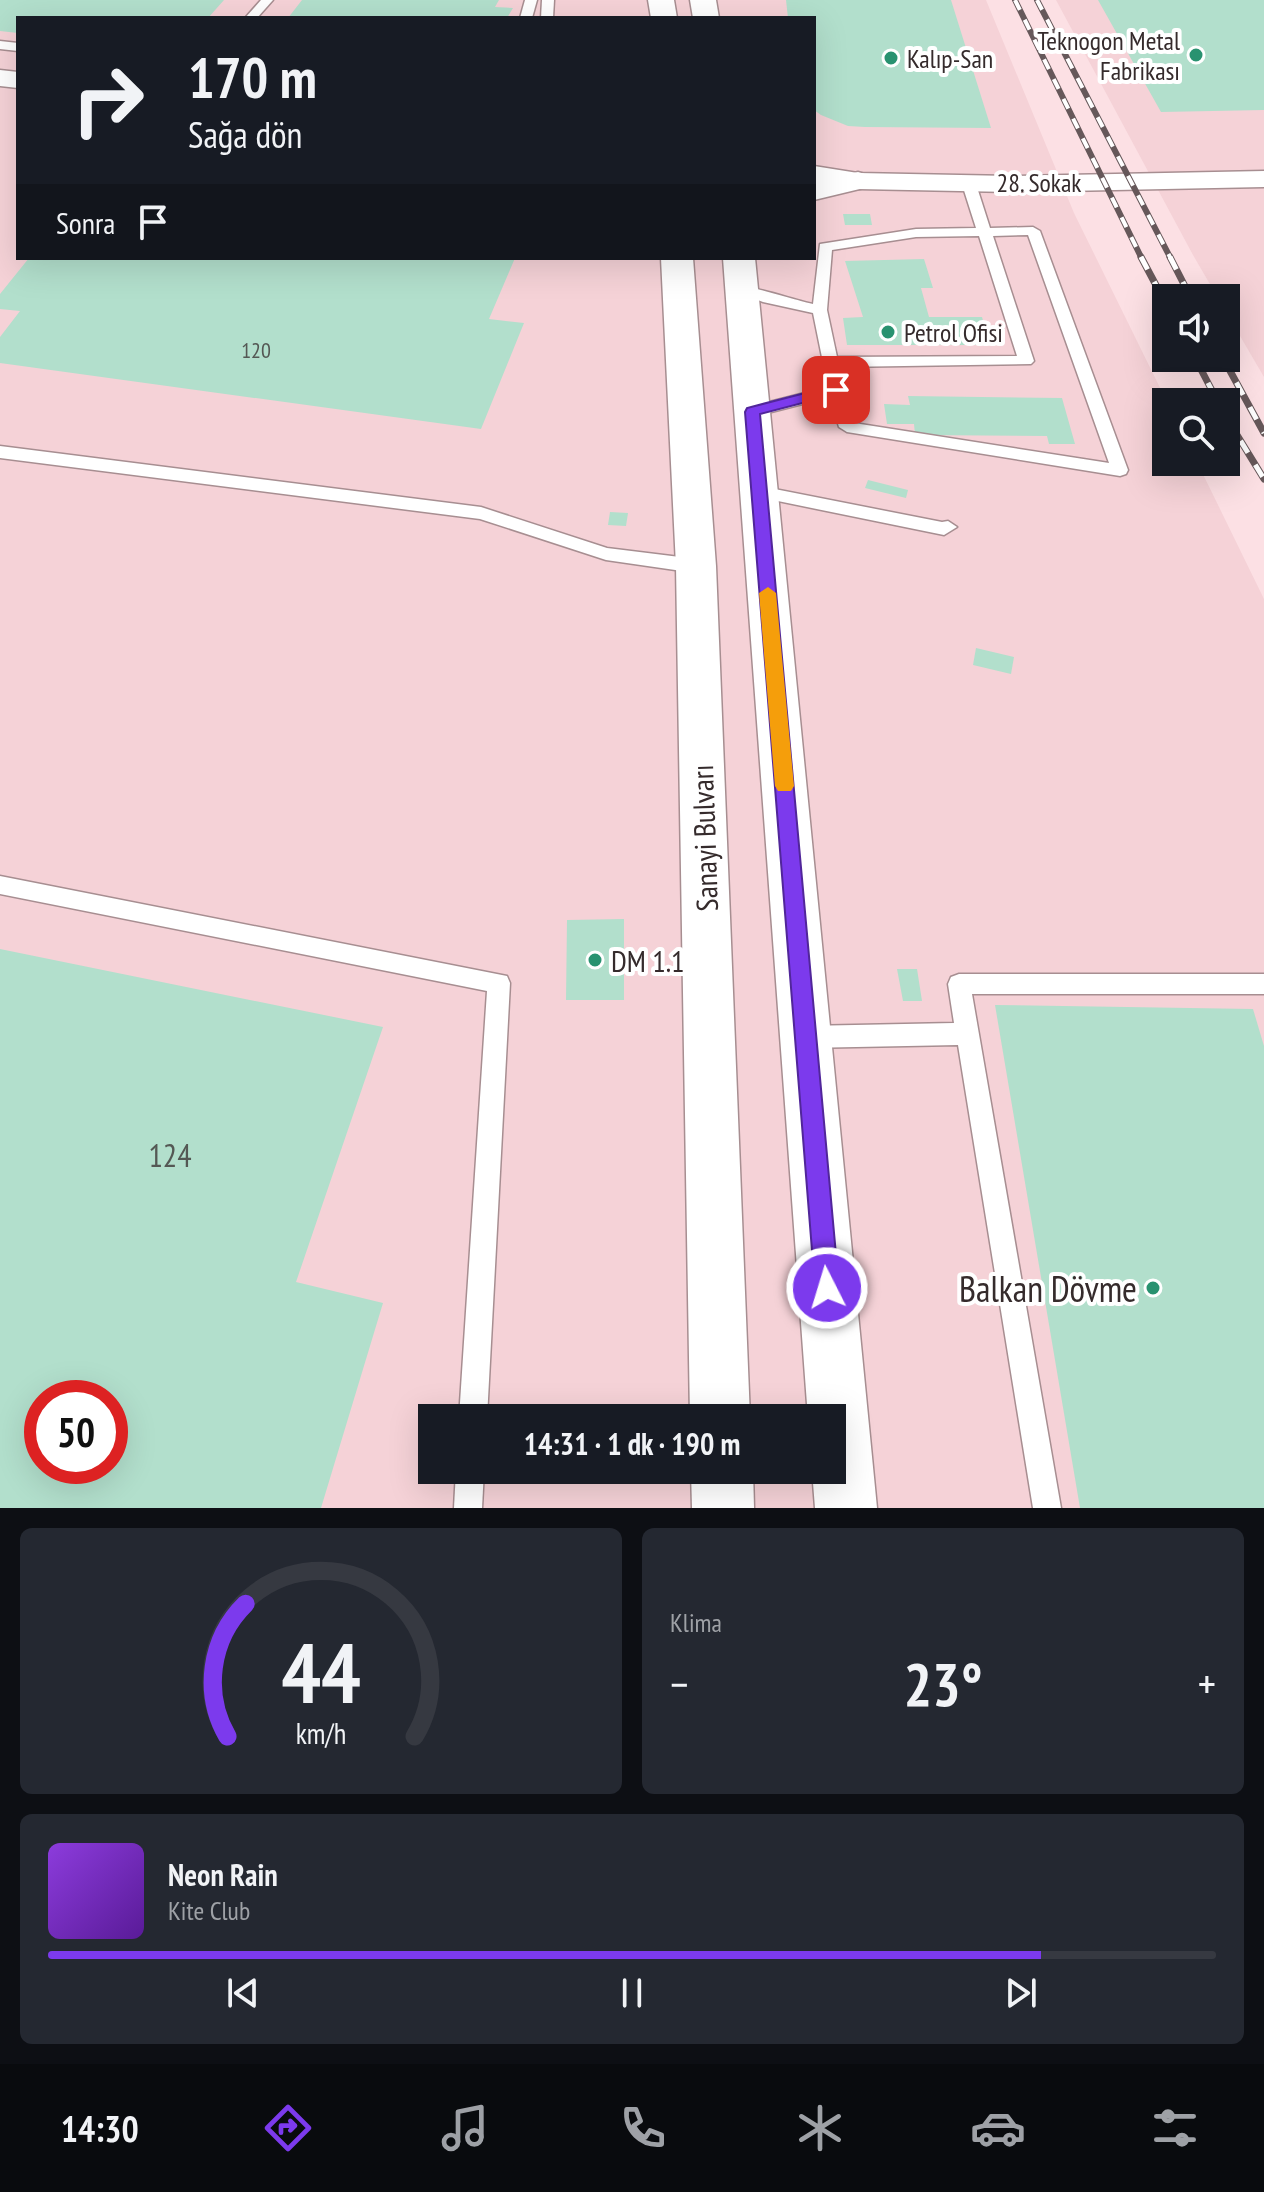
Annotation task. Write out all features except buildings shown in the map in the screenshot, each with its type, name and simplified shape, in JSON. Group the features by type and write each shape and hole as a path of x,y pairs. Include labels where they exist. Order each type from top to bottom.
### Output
{"main road":[{"path":"816,191 858,181"},
{"name":"Sanayi Bulvarı","path":"677,260 696,566 720,1404"},
{"path":"740,273 846,1508"},
{"path":"722,1484 723,1508"}],"street":[{"name":"28. Sokak","path":"816,174 858,181 1011,184 1264,179"}],"lane":[{"path":"253,16 267,0"},
{"path":"830,362 1026,361 968,181"},
{"path":"1033,231 1120,470 847,427 820,310 825,247 916,233 1033,231"},
{"path":"740,273 768,299 820,310"},
{"path":"752,412 836,390"},
{"path":"0,452 481,513 606,554 696,566"},
{"path":"759,492 944,529 948,527"},
{"path":"0,885 499,983 474,1404"},
{"path":"1047,1508 959,984 1264,984"},
{"path":"805,1037 968,1034"},
{"path":"468,1508 469,1484"}],"shaded area":[{"path":"0,0 986,0 1074,213 1160,388 1152,388 1152,476 1204,476 1264,599 1264,1508 0,1508"},
{"path":"1056,0 1264,0 1264,377 1240,336 1240,284 1210,284"}],"railway":[{"path":"1015,0 1141,257"},
{"path":"1037,0 1171,259"},
{"path":"1141,257 1155,284"},
{"path":"1170,257 1184,284"},
{"path":"1202,372 1211,388"},
{"path":"1231,372 1264,433"},
{"path":"1240,440 1264,479"}],"slow traffic":[{"path":"768,593 784,786"}],"place":[{"name":"Teknogon Metal Fabrikası","path":"1196,55"},
{"name":"Kalıp-San","path":"891,58"},
{"name":"Petrol Ofisi","path":"888,332"},
{"name":"DM 1.1","path":"595,960"},
{"name":"Balkan Dövme","path":"1153,1288"}],"route":[{"path":"827,1288 752,412 836,390"}]}
